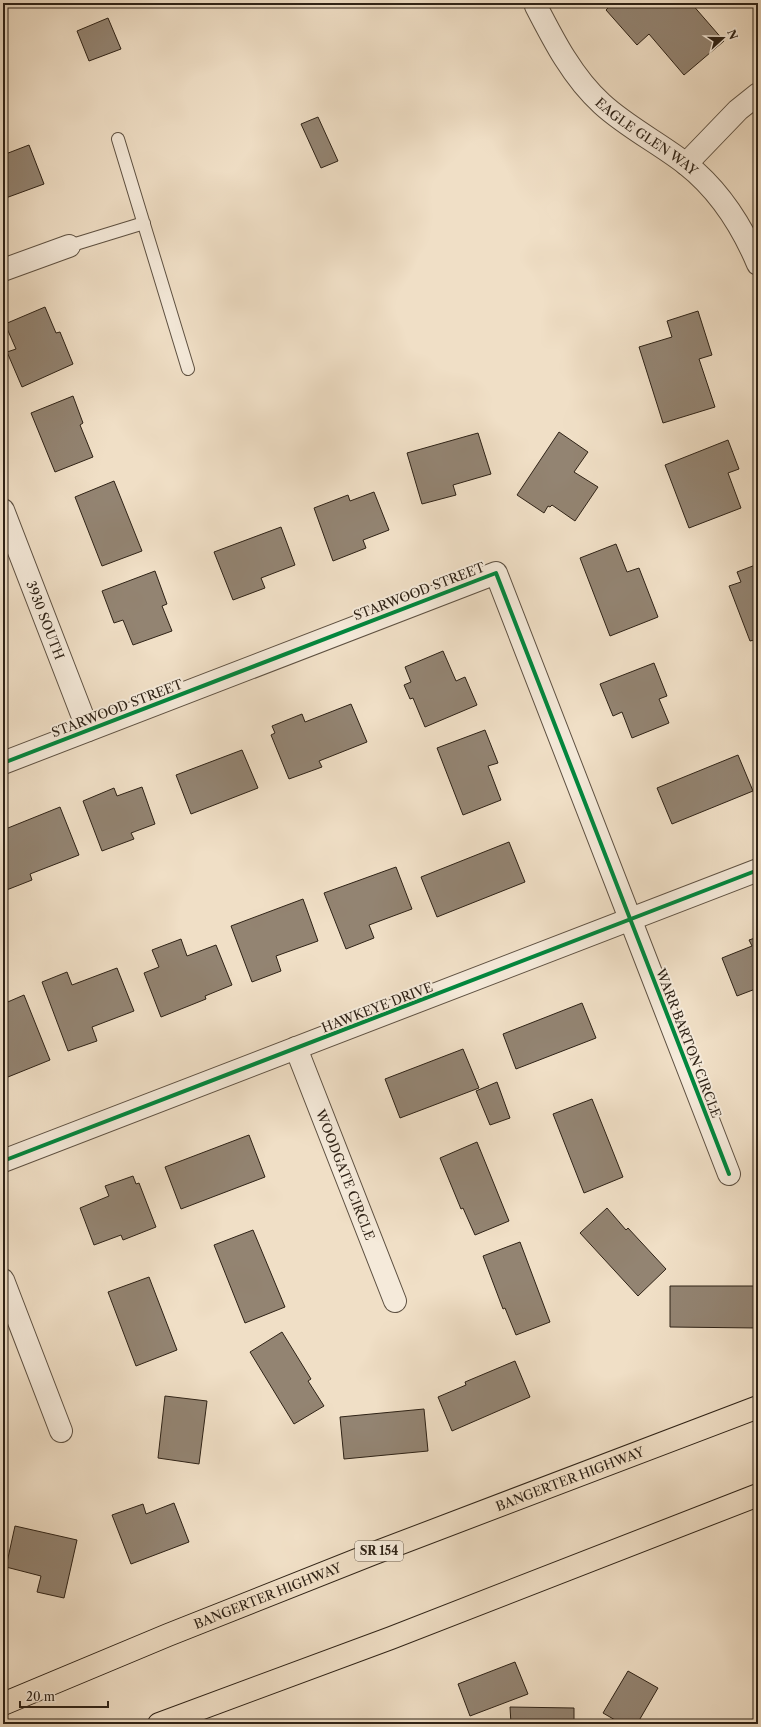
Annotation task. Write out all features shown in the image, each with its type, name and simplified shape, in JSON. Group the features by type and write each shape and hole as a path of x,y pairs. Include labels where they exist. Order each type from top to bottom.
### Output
{"highway":[{"name":"BANGERTER HIGHWAY","path":"3,1704 168,1635 372,1554 758,1407"},
{"path":"159,1724 391,1638 758,1495"}],"street":[{"name":"EAGLE GLEN WAY","path":"536,6 571,68 583,84 602,104 686,164 700,177 726,206 749,242 758,264"},
{"path":"686,164 738,110 758,94"},
{"path":"3,270 69,246"},
{"name":"3930 SOUTH","path":"3,510 88,730"},
{"name":"STARWOOD STREET","path":"3,763 496,573 631,919"},
{"name":"HAWKEYE DRIVE","path":"3,1161 758,870"},
{"name":"WARR BARTON CIRCLE","path":"631,919 729,1174"},
{"name":"WOODGATE CIRCLE","path":"296,1048 394,1301"},
{"path":"3,1280 61,1431"}],"lane":[{"path":"118,139 188,368"},
{"path":"69,246 144,223"}],"building":[{"path":"613,3 691,3 724,41 684,75 649,34 637,45 606,10"},
{"path":"108,18 121,49 89,61 77,31"},
{"path":"318,117 338,161 321,168 301,124"},
{"path":"29,145 44,184 3,199 3,155"},
{"path":"45,307 56,333 60,332 73,364 22,387 7,352 16,349 5,324"},
{"path":"698,311 712,355 699,359 715,407 663,423 639,347 672,337 667,321"},
{"path":"73,396 83,423 80,425 93,457 55,472 31,413"},
{"path":"559,432 588,452 574,472 598,487 575,521 552,505 550,507 548,506 544,513 517,495"},
{"path":"478,433 491,474 453,485 456,495 422,504 407,453"},
{"path":"728,440 739,469 728,473 741,508 689,528 665,465"},
{"path":"114,481 142,551 102,566 75,497"},
{"path":"374,492 389,530 363,540 366,548 333,561 314,508 348,495 350,501"},
{"path":"281,527 295,565 261,578 265,588 233,600 214,552"},
{"path":"616,544 627,572 639,568 658,617 610,636 580,558"},
{"path":"758,564 758,639 750,641 729,586 741,582 737,572"},
{"path":"155,571 167,604 162,606 172,631 133,645 123,620 114,623 102,591"},
{"path":"443,651 456,681 465,677 477,705 425,727 413,698 410,699 404,685 411,682 405,667"},
{"path":"654,663 667,696 659,699 669,723 632,738 622,712 613,716 600,684"},
{"path":"351,704 367,742 319,761 322,767 289,779 271,735 275,733 272,726 302,714 305,722"},
{"path":"485,730 498,763 488,766 501,800 463,815 437,748"},
{"path":"242,750 258,788 191,814 176,775"},
{"path":"738,755 753,791 672,824 657,788"},
{"path":"142,787 155,824 131,833 134,839 102,851 83,801 114,788 117,796"},
{"path":"60,807 79,855 30,874 32,880 4,891 3,830"},
{"path":"509,842 525,882 437,917 421,877"},
{"path":"396,867 412,909 369,925 374,938 346,949 324,893"},
{"path":"303,899 318,941 276,956 281,971 252,982 231,926"},
{"path":"758,937 758,988 737,996 722,958 752,946 749,940"},
{"path":"181,939 187,956 216,945 232,985 205,996 206,999 161,1017 144,973 159,967 152,950"},
{"path":"117,968 134,1011 92,1027 97,1041 68,1051 42,982 67,972 72,985"},
{"path":"24,995 50,1060 3,1079 3,1032 5,1031 3,1027 3,1004"},
{"path":"582,1003 596,1038 516,1069 503,1034"},
{"path":"463,1049 479,1088 400,1118 385,1079"},
{"path":"497,1082 510,1118 490,1125 476,1091"},
{"path":"592,1099 623,1177 584,1193 553,1114"},
{"path":"249,1135 265,1177 181,1209 165,1167"},
{"path":"477,1142 509,1221 475,1235 463,1208 461,1209 440,1158"},
{"path":"133,1176 136,1184 139,1183 156,1227 123,1240 121,1235 94,1245 80,1208 109,1196 105,1186"},
{"path":"607,1208 626,1230 628,1228 666,1269 638,1296 580,1233"},
{"path":"253,1230 285,1307 245,1323 214,1245"},
{"path":"520,1242 550,1322 516,1335 505,1308 503,1309 483,1256"},
{"path":"149,1277 177,1350 136,1366 108,1292"},
{"path":"670,1286 758,1286 758,1328 670,1327"},
{"path":"282,1332 311,1379 308,1381 324,1406 294,1424 250,1352"},
{"path":"515,1361 530,1397 452,1431 438,1397 466,1385 465,1382"},
{"path":"165,1396 207,1401 199,1464 158,1458"},
{"path":"424,1409 428,1451 344,1459 340,1417"},
{"path":"174,1503 189,1542 131,1564 112,1515 143,1504 146,1514"},
{"path":"15,1526 77,1540 64,1598 37,1592 41,1576 6,1567"},
{"path":"515,1662 528,1694 470,1716 458,1684"},
{"path":"628,1671 658,1688 637,1724 622,1724 603,1713"},
{"path":"510,1707 574,1708 574,1724 511,1724"}],"cycle path":[{"path":"3,763 496,573 729,1174"},
{"path":"3,1161 758,870"}]}
